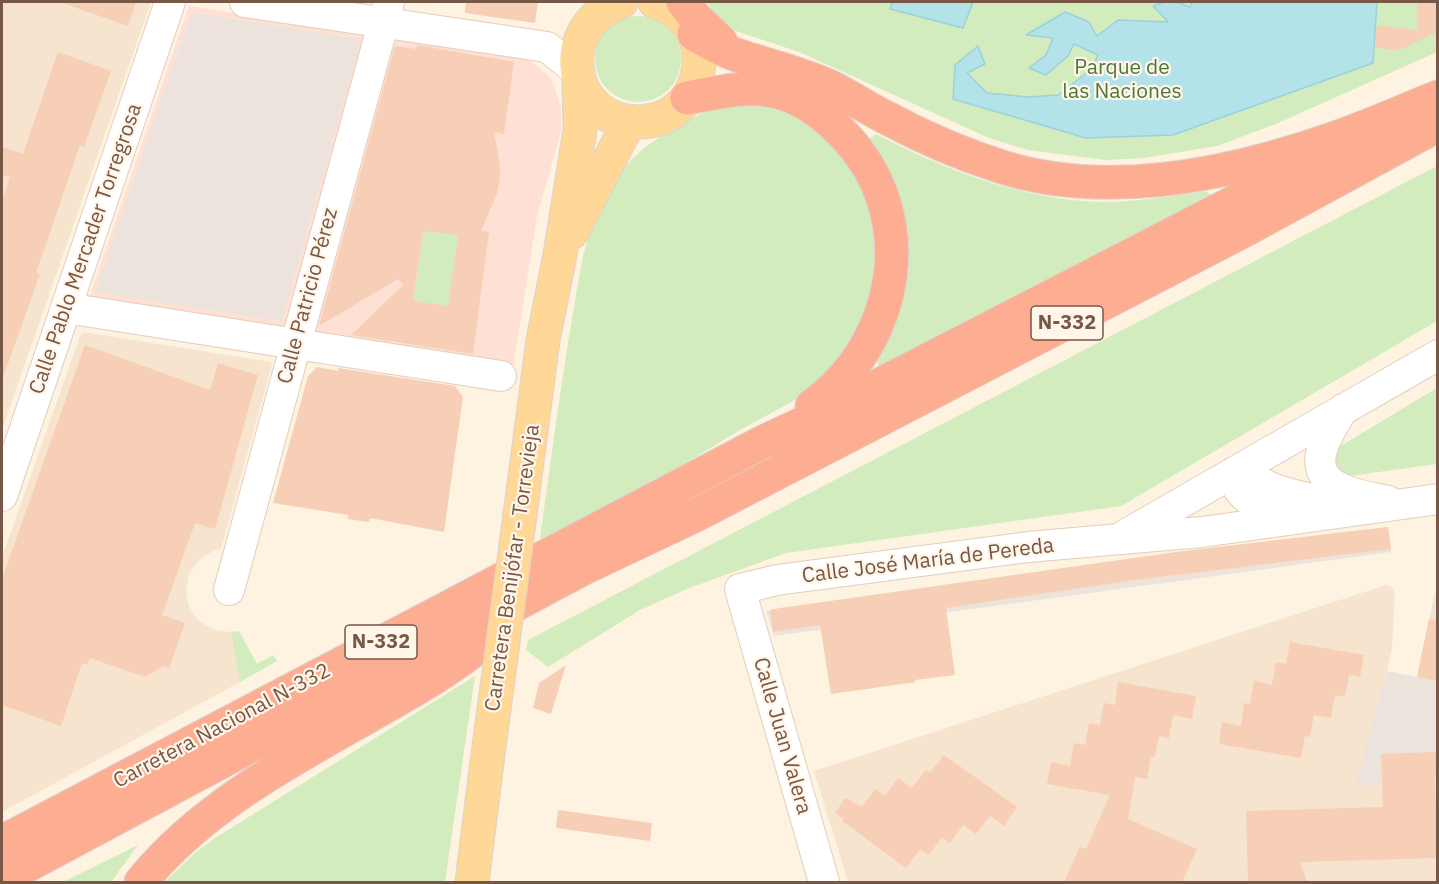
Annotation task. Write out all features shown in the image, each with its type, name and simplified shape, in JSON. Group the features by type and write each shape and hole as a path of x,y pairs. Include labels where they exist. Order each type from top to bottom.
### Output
{"highway":[{"path":"670,3 742,57"},
{"path":"694,34 742,57 773,65 834,89 885,117 970,156 1004,168 1047,178 1097,182 1148,180 1212,172 1263,160 1332,139 1437,97"},
{"path":"687,98 755,89 774,91 798,99 817,110 852,143 869,168 880,192 890,225 892,256 889,287 880,319 867,344 850,370 828,394 761,443"},
{"name":"N-332","path":"761,443 823,414 1271,183 1437,113"},
{"name":"N-332","path":"2,879 584,568 694,516 1247,229 1437,125"},
{"name":"Carretera Nacional N-332","path":"2,842 761,443"},
{"path":"141,882 159,860 190,832 246,789 427,683 507,627 694,516"}],"main road":[{"path":"578,76 585,94 604,113 629,122 643,122 662,117 678,108 694,87 700,60 694,34 670,3"},
{"name":"Carretera Benijófar - Torrevieja","path":"472,882 543,340 560,255 580,130 578,44 609,7"},
{"name":"Carretera Benijófar - Torrevieja","path":"560,255 629,122"}],"street":[{"name":"Calle Pablo Mercader Torregrosa","path":"2,496 170,2"},
{"path":"245,2 386,12 547,47 578,76"},
{"path":"547,47 609,7"},
{"name":"Calle Patricio Pérez","path":"229,590 386,12"},
{"path":"66,308 501,376"},
{"name":"Calle José María de Pereda","path":"1117,539 1437,355"},
{"name":"Calle José María de Pereda","path":"1343,409 1322,449 1321,469 1325,477 1332,484 1354,494 1393,506"},
{"name":"Calle José María de Pereda","path":"1239,469 1275,488 1295,495 1341,504 1393,506"},
{"name":"Calle José María de Pereda","path":"1239,469 1238,489 1245,496 1264,509 1296,520"},
{"name":"Calle José María de Pereda","path":"740,589 777,580 1028,547 1202,532 1437,499"},
{"name":"Calle Juan Valera","path":"740,589 824,882"}],"shaded area":[{"path":"2,2 151,2 2,430"},
{"path":"189,6 530,60 549,76 561,108 561,131 537,217 513,367 87,304"},
{"path":"191,13 361,39 282,321 95,292"},
{"path":"84,332 271,362 272,364 221,549 199,560 189,574 186,591 189,607 199,621 214,630 231,632 240,682 2,812 2,557 80,336"},
{"path":"1388,527 1391,552 774,636 766,611 1162,554"},
{"path":"1386,585 1395,591 1392,649 1360,786 1437,784 1437,882 848,882 814,771"},
{"path":"1435,592 1437,592 1437,784 1360,786 1356,782 1387,671 1417,677"}],"green space":[{"name":"Parque de las Naciones","path":"707,2 1437,2 1437,52 1278,123 1217,146 1144,158 1105,160 1028,150 989,138 799,52 727,28"},
{"path":"638,16 655,19 669,28 678,42 681,59 678,76 669,90 655,99 638,102 621,99 607,90 598,76 595,59 598,42 607,28 621,19"},
{"path":"725,104 758,104 789,113 816,131 839,153 857,177 878,231 877,289 842,361 804,395 740,430 538,553 572,319 584,251 594,219 609,188 645,147 675,127"},
{"path":"876,134 957,171 1042,196 1114,202 1206,191 1213,196 880,367 877,363 900,303 908,248 905,221 898,194 886,167 868,140"},
{"path":"1437,166 1437,321 1121,506 786,553 689,588 640,610 548,667 526,650 528,640"},
{"path":"423,231 458,235 448,306 413,301"},
{"path":"1437,388 1437,464 1349,476 1337,470 1334,454 1339,447"},
{"path":"239,631 257,664 273,655 277,661 240,682 231,632"},
{"path":"475,676 445,882 165,882 195,853 215,838"},
{"path":"138,845 111,882 63,882"}],"water":[{"path":"892,2 973,2 963,28 890,9"},
{"path":"1164,2 1176,2 1190,7 1192,2 1377,2 1373,63 1173,135 1086,138 953,99 955,65 978,46 985,64 967,73 987,93 1028,97 1058,95 1092,69 1098,55 1074,44 1068,56 1046,75 1029,68 1046,55 1053,38 1026,35 1065,12 1089,22 1097,36 1118,20 1168,22 1153,6"}],"building":[{"path":"66,2 136,2 128,26 65,4"},
{"path":"466,2 538,2 535,23 465,13"},
{"path":"1417,2 1437,2 1437,32 1400,50 1375,48 1377,25 1418,30"},
{"path":"417,45 514,62 504,134 494,132 500,178 497,194 481,231 489,232 473,354 351,335 403,285 398,279 319,326 394,49 396,46 416,49","holes":["423,231 458,235 448,306 413,301"]},
{"path":"58,52 111,71 84,147 80,145 36,273 40,274 4,375 2,374 2,201 10,177 2,175 2,147 23,154"},
{"path":"85,345 210,390 218,363 258,375 215,529 195,523 162,615 185,623 169,668 164,666 145,677 90,658 87,665 82,663 61,726 2,705 2,579"},
{"path":"317,367 338,371 338,368 455,386 463,397 444,532 370,518 369,522 348,519 348,515 273,503 308,376"},
{"path":"1388,527 1391,549 1134,580 946,608 955,675 915,680 916,682 831,694 820,625 773,632 770,610 780,608 1184,551"},
{"path":"1429,619 1437,620 1437,681 1417,677"},
{"path":"1290,642 1364,655 1360,677 1349,675 1345,697 1335,695 1331,718 1314,715 1310,737 1305,736 1301,758 1219,744 1222,722 1241,726 1244,703 1250,704 1254,681 1272,685 1276,662 1286,664"},
{"path":"566,665 551,714 533,708 539,683"},
{"path":"1118,682 1196,696 1192,719 1173,715 1169,738 1159,736 1155,757 1151,757 1147,779 1135,777 1128,819 1197,849 1182,882 1064,882 1080,847 1086,849 1110,795 1047,784 1051,762 1070,766 1074,743 1085,745 1089,723 1100,725 1104,703 1115,705"},
{"path":"1437,752 1437,774 1435,774 1437,858 1300,862 1307,882 1248,882 1246,811 1383,807 1381,754"},
{"path":"944,755 1017,807 1004,826 990,816 976,834 963,825 950,843 942,837 929,855 920,849 906,868 842,821 844,819 835,813 845,798 862,807 875,789 885,796 898,778 912,788 926,770 930,773"},
{"path":"558,810 652,823 650,841 556,828"}]}
